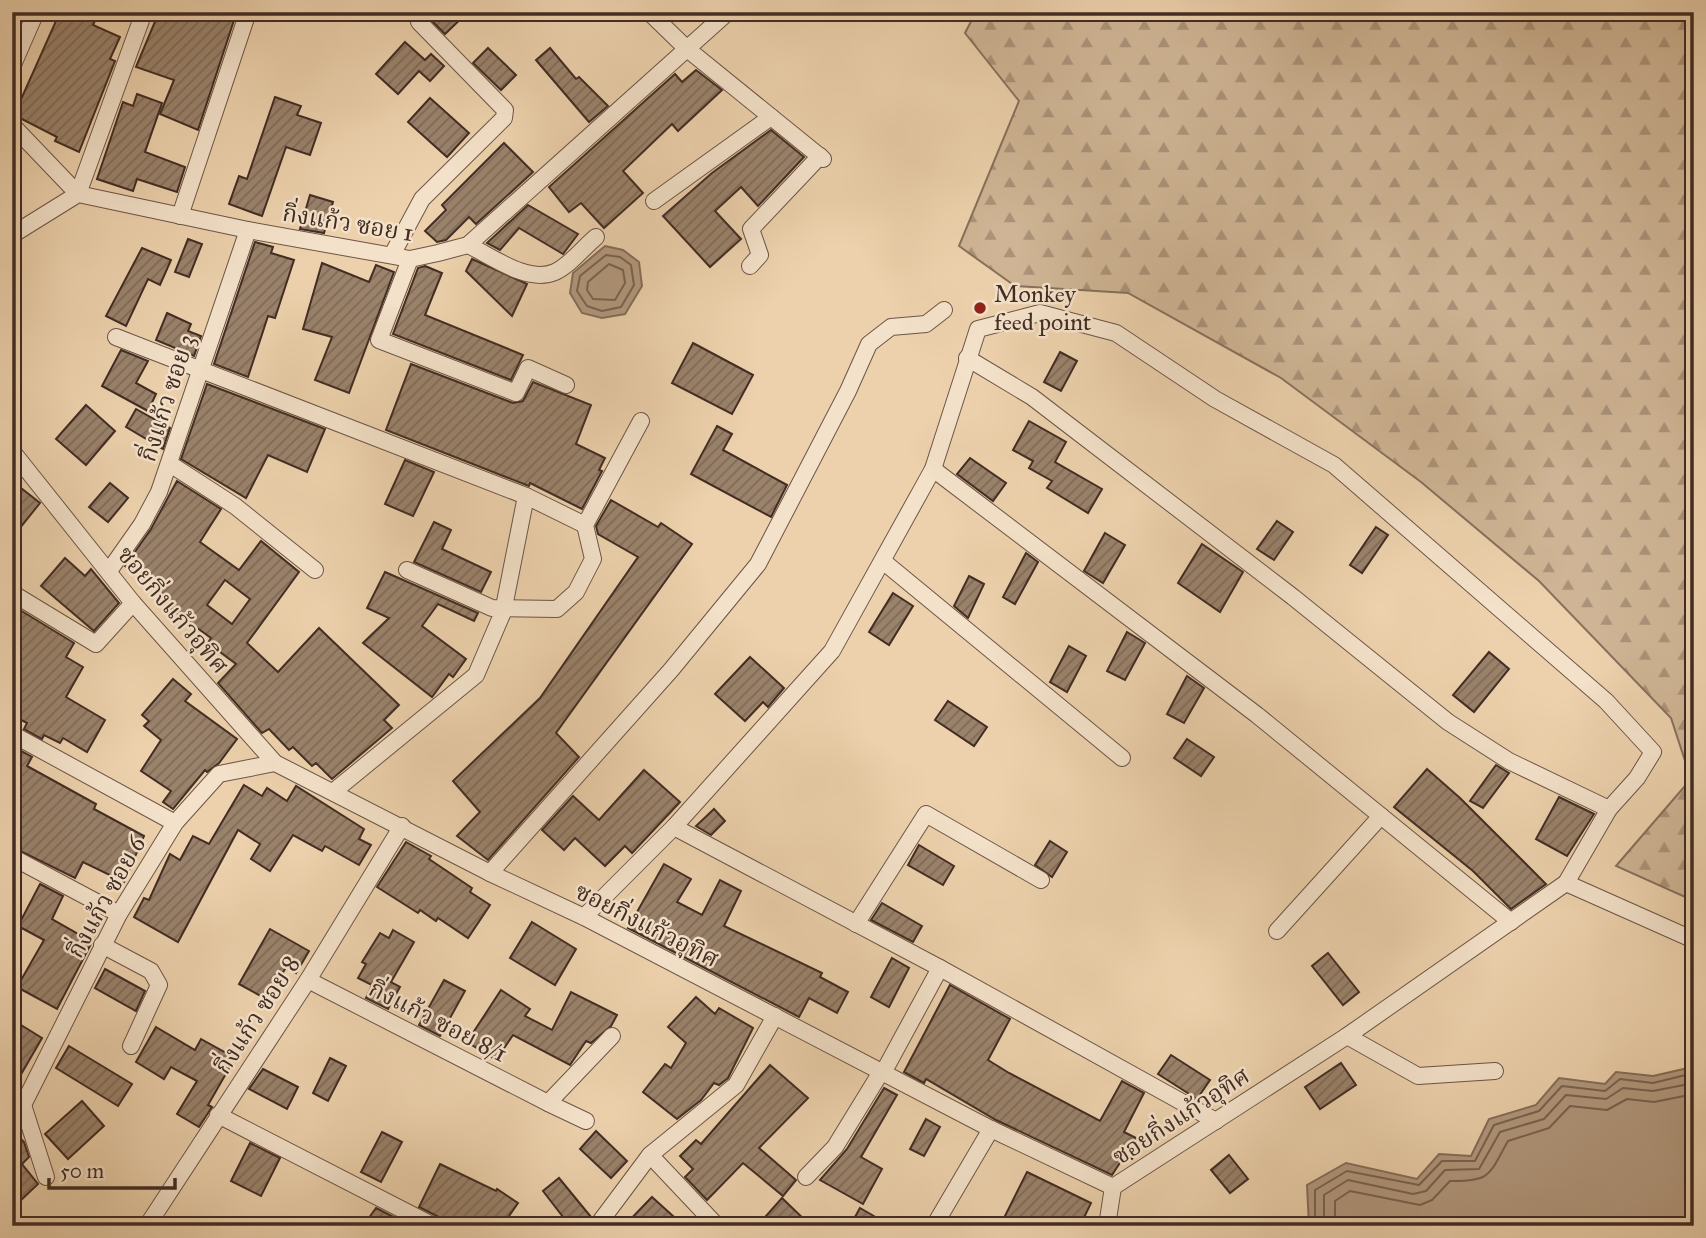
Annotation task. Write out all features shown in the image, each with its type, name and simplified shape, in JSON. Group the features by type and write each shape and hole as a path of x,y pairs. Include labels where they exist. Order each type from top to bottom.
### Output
{"street":[{"path":"12,67 36,12"},
{"path":"12,235 78,194 144,12"},
{"path":"180,216 248,12"},
{"path":"649,12 686,48 822,157 751,229 760,255 750,266"},
{"name":"กิ่งแก้ว ซอย 1","path":"78,194 248,230 410,259 468,245 728,12"},
{"path":"392,255 422,199 504,118 505,110 419,22"},
{"path":"654,201 771,117"},
{"path":"12,125 78,194"},
{"name":"กิ่งแก้ว ซอย 3","path":"109,571 142,524 170,464 248,230"},
{"path":"468,245 519,270 538,274 555,272 596,237"},
{"path":"410,259 379,340 516,393 527,368 566,385"},
{"path":"489,873 671,670 758,564 848,391 869,344 891,327 926,324 944,310"},
{"path":"584,918 674,827 832,651 884,562 933,469 978,329 1040,313 1116,333 1215,399 1334,465 1606,701 1653,752 1637,778 1609,809 1566,883 1694,940"},
{"path":"116,337 526,496 585,526"},
{"path":"967,358 1032,397 1293,597 1448,722 1509,761 1609,809"},
{"path":"407,570 492,608 557,609 576,592 593,559 585,526 641,421"},
{"name":"ซอยกิ่งแก้วอุทิศ","path":"12,451 133,603 275,763 489,873 584,918 991,1129 1113,1187 1348,1035 1566,883"},
{"path":"170,464 235,506 315,570"},
{"path":"933,469 1257,715 1511,922"},
{"path":"333,792 476,675 503,608 526,496"},
{"path":"884,562 1122,758"},
{"path":"12,593 96,644 133,603"},
{"path":"12,734 175,823"},
{"name":"กิ่งแก้ว ซอย 6","path":"18,1102 119,914 175,823 219,774 275,763"},
{"path":"856,923 926,814 1041,880"},
{"path":"1277,931 1381,816"},
{"name":"กิ่งแก้ว ซอย 8","path":"147,1226 308,980 402,826"},
{"path":"674,827 940,968 1216,1121"},
{"path":"12,857 119,914"},
{"path":"102,945 151,971 159,985 131,1046"},
{"path":"806,1177 835,1147 882,1072 940,968"},
{"name":"กิ่งแก้ว ซอย 8/1","path":"308,980 586,1121"},
{"path":"597,1226 650,1155 736,1085 775,1016"},
{"path":"1348,1035 1418,1076 1495,1070"},
{"path":"548,1103 612,1036"},
{"path":"18,1102 46,1177"},
{"path":"218,1115 434,1226"},
{"path":"934,1226 991,1129"},
{"path":"650,1155 717,1226"},
{"path":"1107,1226 1113,1187"}],"green space":[{"path":"976,12 1694,12 1694,901 1616,866 1691,779 1671,718 1539,581 1421,482 1281,378 1128,293 1015,286 959,246 1019,101 965,33"}],"water":[{"path":"605,246 623,250 639,262 642,286 625,314 602,318 582,313 570,293 573,273"},
{"path":"1694,1061 1694,1226 1309,1226 1307,1185 1346,1163 1417,1179 1439,1154 1471,1156 1489,1119 1536,1105 1559,1078 1605,1084 1616,1072 1653,1076 1688,1068"}],"building":[{"path":"60,12 99,12 93,25 120,37 110,59 115,61 79,152 55,141 57,137 14,115"},
{"path":"159,12 224,12 235,17 198,130 160,114 174,80 136,67"},
{"path":"423,12 468,12 445,34"},
{"path":"405,42 425,60 431,54 444,66 430,81 419,71 398,94 376,74"},
{"path":"488,48 516,75 501,90 473,63"},
{"path":"550,48 576,79 579,77 608,106 589,122 536,60"},
{"path":"696,70 722,90 678,131 672,124 623,171 643,193 604,228 581,203 569,212 549,187 675,74 682,82"},
{"path":"137,94 162,103 145,152 185,167 177,192 137,179 133,191 97,179 123,102 133,106"},
{"path":"275,97 301,106 297,115 321,123 310,155 286,147 262,216 229,204 239,176 247,179"},
{"path":"430,98 469,133 447,157 408,122"},
{"path":"771,130 804,157 758,206 741,187 715,211 741,239 710,267 663,216 712,173"},
{"path":"504,143 533,172 476,224 469,217 446,240 437,242 425,231 446,210 442,205"},
{"path":"310,195 333,202 324,233 300,229"},
{"path":"528,205 578,234 563,254 519,228 500,250 487,243"},
{"path":"188,239 202,244 189,277 175,272"},
{"path":"255,242 273,247 271,253 294,260 275,318 268,316 248,377 214,364"},
{"path":"142,248 171,260 160,285 148,279 126,326 106,316"},
{"path":"472,259 527,284 512,316 466,271"},
{"path":"322,263 369,282 376,265 394,272 349,393 315,380 332,337 303,329"},
{"path":"425,266 442,273 425,315 523,355 511,380 393,334 418,268"},
{"path":"167,313 191,324 188,331 201,336 194,356 156,340"},
{"path":"693,343 753,375 732,414 672,383"},
{"path":"121,350 148,361 136,383 156,394 148,411 102,386"},
{"path":"1060,352 1077,361 1061,391 1044,382"},
{"path":"411,364 513,403 523,401 533,382 591,405 576,444 605,458 599,470 602,471 582,509 530,483 529,486 386,430"},
{"path":"207,384 325,429 307,472 268,455 246,498 181,459"},
{"path":"86,405 115,431 86,465 56,439"},
{"path":"136,409 170,428 163,449 126,427"},
{"path":"1029,421 1066,442 1055,462 1102,489 1088,513 1047,488 1052,481 1029,468 1033,461 1013,450"},
{"path":"717,426 732,434 723,450 787,485 771,517 691,474"},
{"path":"970,458 1006,483 993,501 957,474"},
{"path":"405,460 434,472 413,516 385,504"},
{"path":"177,481 221,509 200,542 239,570 261,541 299,572 247,643 278,672 319,628 399,705 384,720 392,728 332,779 316,763 312,766 293,747 289,750 269,729 262,733 218,683 236,664 208,643 211,638 160,601 164,595 125,566 151,529","holes":["225,580 250,599 232,624 207,605"]},
{"path":"110,483 128,498 108,522 89,507"},
{"path":"21,488 40,503 12,538 12,499"},
{"path":"611,500 658,527 661,523 692,544 556,733 579,757 488,860 457,836 480,812 453,781 540,698 638,557 598,534 596,526"},
{"path":"1277,521 1293,532 1274,560 1257,549"},
{"path":"434,522 451,530 442,549 491,572 481,592 414,562"},
{"path":"1376,527 1388,535 1362,573 1350,565"},
{"path":"1105,533 1125,545 1103,583 1084,571"},
{"path":"1202,544 1243,572 1220,612 1178,583"},
{"path":"1026,553 1038,562 1015,604 1003,597"},
{"path":"65,558 85,576 91,569 119,603 94,631 41,586"},
{"path":"385,572 478,613 474,621 438,604 422,626 466,659 453,677 449,674 432,697 363,643 389,618 367,608"},
{"path":"969,576 984,584 968,618 954,606"},
{"path":"893,593 913,606 889,645 869,632"},
{"path":"15,607 74,643 66,657 83,667 66,697 105,720 87,752 63,738 60,743 44,735 42,739 24,729 27,723 12,715 12,612"},
{"path":"1127,632 1145,643 1125,680 1107,671"},
{"path":"1069,646 1086,656 1067,692 1050,682"},
{"path":"1489,652 1509,669 1474,712 1453,695"},
{"path":"750,657 784,688 768,707 763,702 745,721 715,694"},
{"path":"1187,676 1204,688 1184,723 1167,714"},
{"path":"173,679 191,694 185,701 237,739 219,763 207,772 205,770 173,809 163,802 171,791 141,771 161,740 144,726 149,721 142,715"},
{"path":"948,701 987,727 974,746 935,720"},
{"path":"1187,739 1214,757 1201,776 1174,758"},
{"path":"14,747 32,757 27,766 96,804 94,809 144,836 124,882 83,862 75,878 12,847"},
{"path":"1496,765 1509,773 1483,808 1470,801"},
{"path":"1427,769 1546,884 1511,909 1473,871 1394,807"},
{"path":"644,770 680,802 632,853 625,846 605,866 575,838 564,850 542,830 573,796 599,820"},
{"path":"244,785 262,796 267,788 287,801 296,786 364,829 359,839 371,845 359,865 325,846 322,851 293,835 270,871 251,859 260,844 238,830 178,942 134,917 144,898 149,900 170,854 180,860 193,836 209,844"},
{"path":"1559,797 1594,814 1567,856 1536,839"},
{"path":"714,809 725,821 711,835 696,826"},
{"path":"1050,841 1067,852 1052,877 1035,865"},
{"path":"406,842 431,856 429,859 472,888 470,892 490,905 468,938 438,918 436,921 420,910 418,913 377,887"},
{"path":"919,845 954,866 943,885 908,865"},
{"path":"664,864 691,879 677,902 702,915 720,880 741,891 724,926 822,973 820,977 848,992 837,1013 809,998 799,1017 628,928"},
{"path":"40,884 63,896 52,919 92,942 57,1009 17,987 44,940 18,926"},
{"path":"882,903 922,926 913,942 871,920"},
{"path":"532,922 576,949 555,985 510,958"},
{"path":"270,929 309,951 296,973 286,967 268,1000 239,984"},
{"path":"393,930 414,942 391,982 400,987 388,1009 366,998 372,985 358,978 366,964 362,962 380,933 389,938"},
{"path":"1328,953 1359,992 1343,1005 1312,966"},
{"path":"892,958 909,968 889,1007 871,997"},
{"path":"105,969 145,991 136,1011 95,988"},
{"path":"444,980 465,991 440,1036 419,1025"},
{"path":"950,985 1010,1019 988,1060 1009,1073 1100,1121 1122,1081 1144,1093 1124,1132 1142,1141 1132,1159 1125,1155 1112,1175 996,1120 926,1079 924,1083 904,1072"},
{"path":"501,990 530,1009 525,1016 552,1030 571,992 617,1015 611,1026 591,1043 586,1041 570,1065 513,1035 496,1060 467,1042"},
{"path":"696,997 715,1014 719,1008 753,1028 728,1078 719,1085 714,1083 701,1100 677,1119 643,1092 665,1064 671,1068 686,1043 668,1027"},
{"path":"21,1025 42,1038 12,1090 12,1040"},
{"path":"156,1027 195,1050 201,1039 235,1058 208,1105 212,1107 199,1127 177,1114 197,1081 171,1067 164,1079 136,1062"},
{"path":"69,1046 132,1084 118,1106 56,1068"},
{"path":"1171,1055 1210,1080 1197,1099 1158,1074"},
{"path":"330,1058 346,1066 328,1101 313,1093"},
{"path":"1341,1063 1356,1085 1320,1109 1305,1087"},
{"path":"770,1065 808,1098 759,1148 796,1180 783,1196 743,1163 707,1200 685,1177 693,1169 680,1156 696,1140 701,1144"},
{"path":"263,1069 298,1087 287,1109 249,1089"},
{"path":"884,1088 897,1095 861,1157 882,1169 863,1204 820,1180 847,1149"},
{"path":"82,1101 104,1126 68,1159 45,1134"},
{"path":"926,1119 940,1127 924,1156 910,1149"},
{"path":"12,1130 24,1142 29,1157 22,1164 38,1184 19,1202 12,1194"},
{"path":"596,1131 627,1161 611,1178 580,1149"},
{"path":"382,1132 402,1142 381,1182 361,1172"},
{"path":"250,1143 280,1158 261,1196 231,1181"},
{"path":"1229,1155 1248,1179 1230,1193 1211,1170"},
{"path":"440,1164 496,1191 497,1189 518,1203 502,1226 444,1226 439,1217 419,1207"},
{"path":"1027,1172 1091,1203 1080,1226 1000,1226"},
{"path":"559,1178 591,1217 587,1226 570,1226 543,1191"},
{"path":"652,1197 684,1226 624,1226"},
{"path":"782,1198 811,1226 757,1226"},
{"path":"376,1208 411,1226 363,1226"},
{"path":"860,1208 891,1226 850,1226"}],"place":[{"name":"Monkey feed point","path":"980,308"}]}
